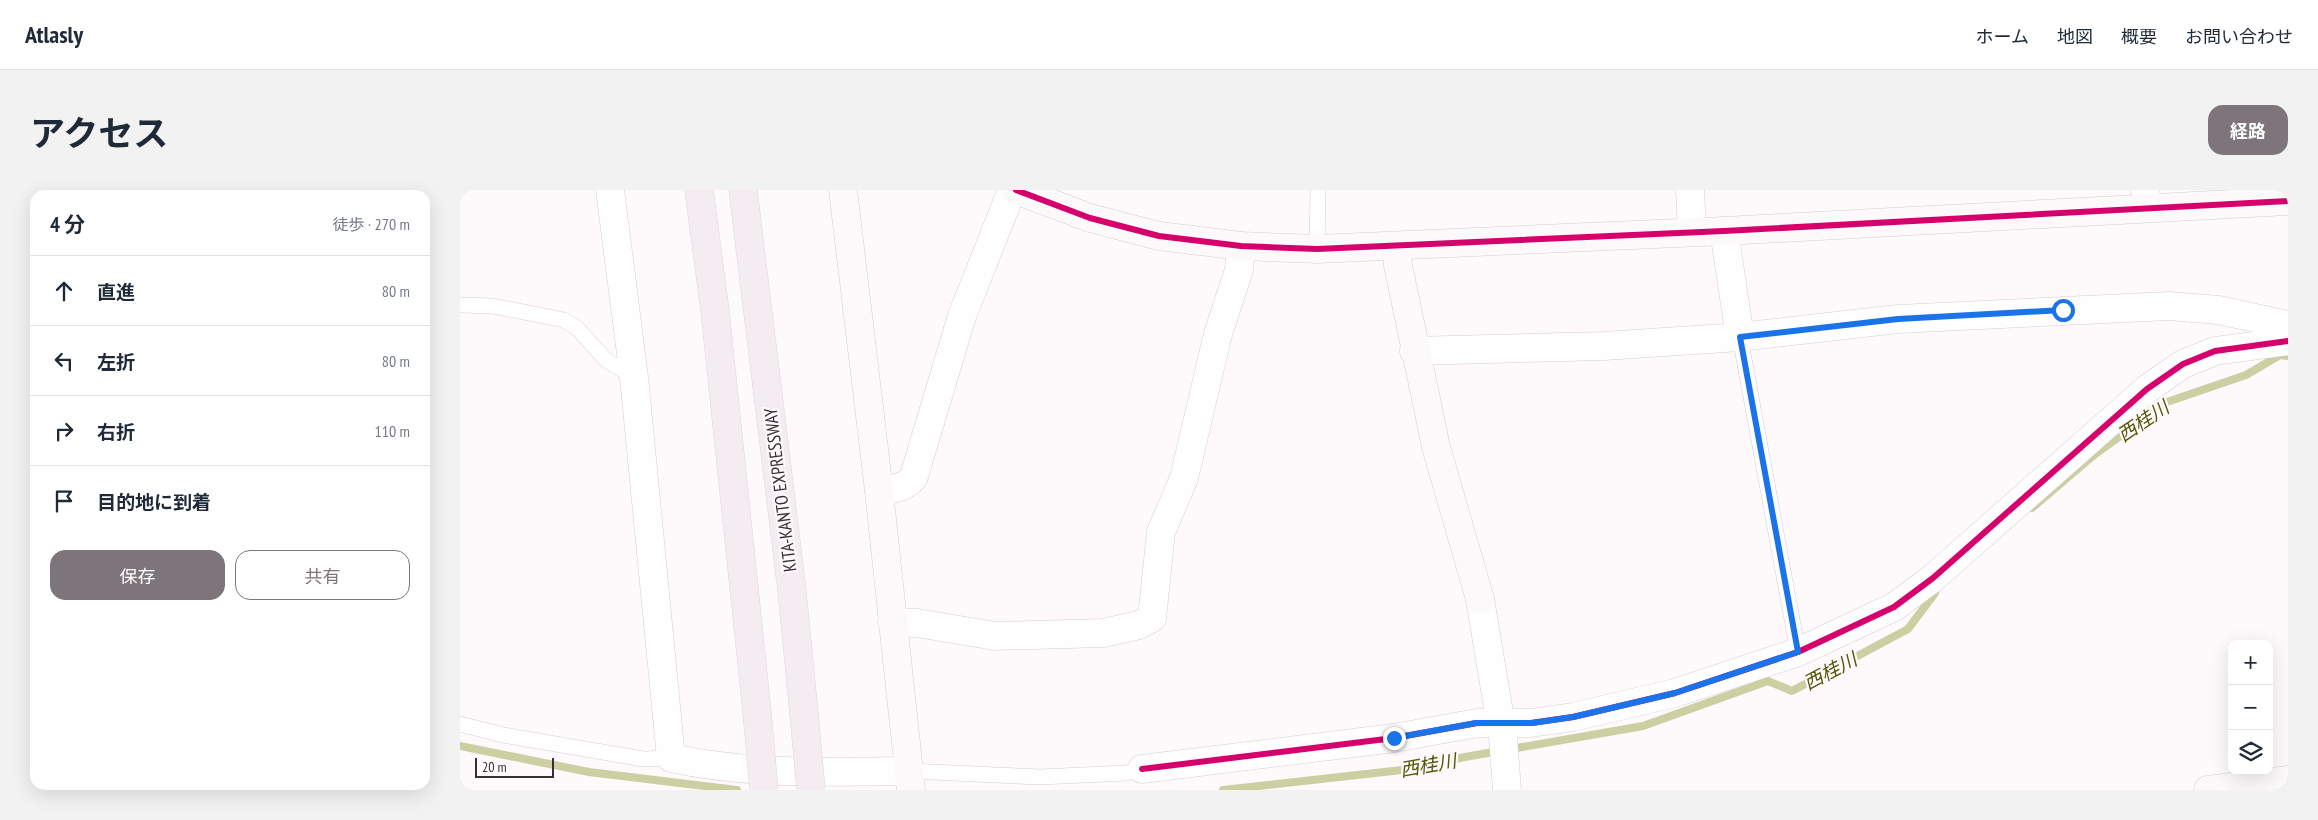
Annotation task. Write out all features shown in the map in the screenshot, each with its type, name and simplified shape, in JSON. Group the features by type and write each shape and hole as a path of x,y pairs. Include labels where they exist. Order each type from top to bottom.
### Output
{"highway":[{"path":"699,190 716,321 764,790"},
{"name":"KITA-KANTO EXPRESSWAY","path":"743,190 790,572 811,790"}],"street":[{"path":"610,190 634,377 672,758 727,768 911,780 843,190"},
{"path":"879,491 902,486 911,482 914,476 962,316 1012,190"},
{"path":"1016,190 1090,218 1159,236 1241,246 1317,249 1724,230 2147,199 2288,201"},
{"path":"1690,190 1692,231"},
{"path":"1724,230 1740,337"},
{"path":"892,622 917,623 995,636 1103,634 1139,625 1152,618 1161,532 1184,478 1218,334 1239,270 1241,246"},
{"path":"1396,246 1414,350 1436,447 1480,599 1501,730 1506,779"},
{"path":"1414,350 1604,346 1740,337 1898,319 2169,306 2218,310 2288,325"},
{"path":"1142,768 1394,738 1476,723 1501,730 1633,704 1746,671 1798,652 1894,607 1933,578 2147,388 2183,364 2216,351 2288,341"},
{"path":"2208,790 2288,780"}],"lane":[{"path":"1317,249 1318,190"},
{"path":"460,305 493,306 564,320 577,328 606,360 634,377"},
{"path":"1740,337 1798,652"},
{"path":"460,724 503,735 643,759 672,758"},
{"path":"911,780 1126,773 1142,768"}],"waterway":[{"name":"西桂川","path":"2032,508 2094,455 2167,402 2246,375 2280,355 2288,356"},
{"name":"西桂川","path":"1223,790 1402,770 1643,726 1768,681 1792,691 1908,629 1935,593"},
{"name":"西桂川","path":"460,746 589,772 737,790"}],"cycle path":[{"path":"1016,190 1090,218 1159,236 1241,246 1317,249 1724,231 2288,201"},
{"path":"1142,769 1394,738 1477,723 1531,723 1573,717 1675,693 1798,652 1894,607 1933,578 2147,389 2183,364 2215,351 2288,341"}],"route":[{"path":"1394,738 1476,723 1532,723 1573,717 1675,693 1746,671 1798,652 1740,337 1898,319 2063,310"}]}
